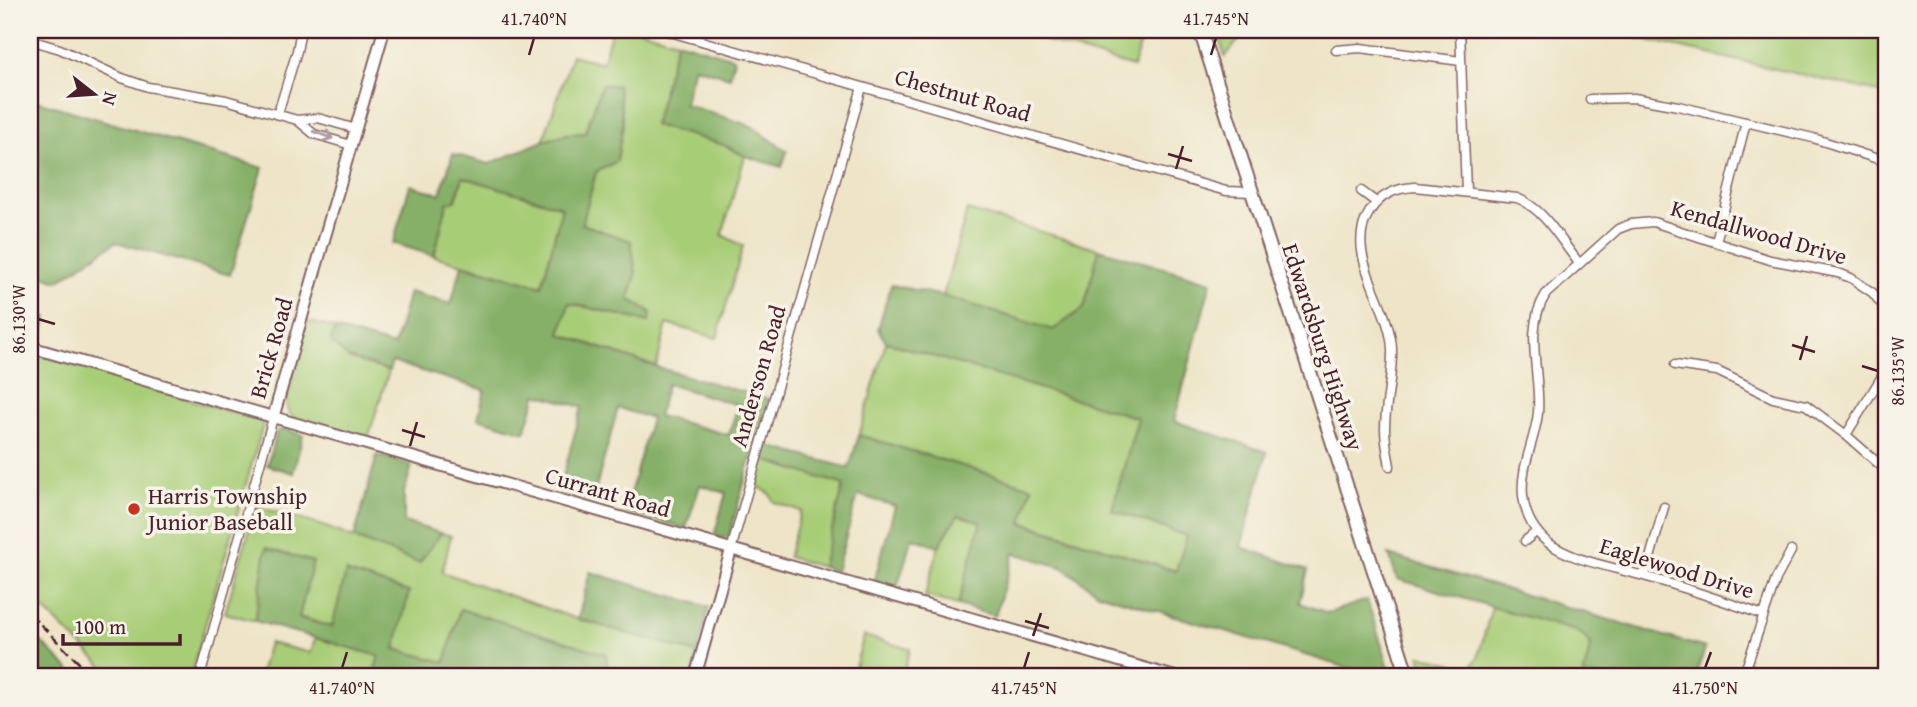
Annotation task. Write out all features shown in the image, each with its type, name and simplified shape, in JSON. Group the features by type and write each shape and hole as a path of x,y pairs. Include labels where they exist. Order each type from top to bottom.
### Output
{"main road":[{"name":"Edwardsburg Highway","path":"1200,30 1408,677"}],"street":[{"path":"278,113 298,51 301,30"},
{"name":"Brick Road","path":"200,677 384,30"},
{"name":"Chestnut Road","path":"663,30 1226,191 1252,192"},
{"path":"1460,30 1465,191"},
{"path":"30,40 60,49 148,87 226,100 278,113 298,120 314,134 351,145"},
{"path":"1336,50 1360,48 1461,61"},
{"name":"Anderson Road","path":"695,677 862,87"},
{"path":"1590,99 1634,98 1813,138 1887,162"},
{"path":"298,120 318,118 356,129"},
{"path":"1716,242 1746,122"},
{"path":"1390,466 1385,428 1391,375 1389,326 1363,259 1360,243 1361,228 1376,202 1388,193 1415,187 1498,194 1528,202 1539,211 1579,263"},
{"path":"1362,191 1376,202"},
{"name":"Kendallwood Drive","path":"1536,532 1528,517 1522,483 1538,416 1534,319 1538,305 1546,294 1618,229 1642,222 1668,226 1770,260 1838,273 1851,278 1873,293 1887,311"},
{"name":"Currant Road","path":"30,347 1174,677"},
{"path":"1675,365 1717,371 1773,398 1806,405 1887,471"},
{"path":"1846,435 1887,368"},
{"path":"1645,576 1664,507"},
{"path":"1525,541 1536,532"},
{"name":"Eaglewood Drive","path":"1536,532 1563,552 1763,615 1743,677"},
{"path":"1763,615 1776,579 1791,551"},
{"path":"1878,677 1887,663"}],"green space":[{"path":"612,30 639,30 677,41 654,125 724,145 745,156 722,235 743,246 717,338 667,324 656,367 560,334 569,303 649,322 651,312 629,299 636,274 582,225 596,172 602,84 585,133 567,134 543,141 572,55 602,63"},
{"path":"1009,30 1144,30 1133,67"},
{"path":"1217,30 1247,30 1225,57"},
{"path":"1602,30 1887,30 1887,94"},
{"path":"677,41 734,58 730,77 694,67 684,104 751,126 787,151 782,167 745,156 724,145 654,125"},
{"path":"602,84 618,86 623,124 617,161 596,172 582,224 631,241 636,274 629,299 651,313 649,322 569,303 560,334 656,367 768,399 729,536 714,536 726,493 700,485 686,528 625,512 651,418 618,408 592,502 559,491 582,407 537,394 525,432 478,418 485,390 392,362 389,371 348,358 331,342 335,329 394,346 409,292 451,304 462,265 542,286 562,207 463,177 455,201 447,203 434,256 393,243 410,185 440,194 453,154 489,164 543,141 567,134 585,133","holes":["667,384 738,405 729,435 658,416"]},
{"path":"30,99 263,168 230,275 116,242 58,281 35,273 30,289"},
{"path":"463,177 562,207 542,286 434,256 447,203 456,201"},
{"path":"967,210 1099,249 1084,308 1053,330 943,296"},
{"path":"1099,249 1211,282 1174,421 1267,452 1241,547 1308,570 1300,603 1328,613 1367,600 1392,677 1365,677 1365,673 1098,593 1062,567 1014,553 995,616 958,605 981,522 958,515 939,546 912,538 897,588 874,582 895,506 858,495 836,571 822,567 844,485 764,460 768,446 849,468 859,435 1032,487 1022,523 1176,571 1187,536 1112,510 1138,418 886,342 878,329 891,285 943,296 1053,330 1084,308"},
{"path":"30,311 47,317 41,343 30,340"},
{"path":"308,321 335,329 331,342 348,358 389,371 368,438 295,419 288,411 286,403"},
{"path":"886,342 1138,418 1112,510 1187,536 1176,571 1022,522 1032,487 859,435"},
{"name":"Harris Township Junior Baseball","path":"30,352 264,422 190,677 114,677 30,596"},
{"path":"284,429 303,435 293,473 267,465 277,431"},
{"path":"377,455 412,465 404,493 404,522 441,533 419,563 354,538"},
{"path":"764,460 844,485 822,567 788,557 801,511 774,502 769,493 757,486"},
{"path":"256,506 323,526 419,563 441,533 451,536 442,572 577,619 697,653 691,677 672,677 645,670 643,677 608,677 606,654 460,609 445,663 394,649 347,572 332,627 299,617 267,549 255,621 225,613"},
{"path":"957,515 982,522 958,605 925,596 939,546"},
{"path":"266,548 313,562 299,618 332,627 346,572 409,592 395,649 445,662 460,609 606,654 608,677 373,677 379,656 255,621"},
{"path":"1389,555 1705,648 1696,677 1583,677 1591,644 1579,632 1397,579"},
{"path":"590,572 709,607 697,653 578,619"},
{"path":"1492,607 1579,632 1591,644 1583,677 1425,675 1420,655 1470,668 1478,657"},
{"path":"30,631 77,677 30,677"},
{"path":"864,636 910,649 902,677 852,677"},
{"path":"315,638 379,656 373,677 259,677 269,643 311,653"}],"railway":[{"path":"30,614 93,677"}],"place":[{"name":"Harris Township Junior Baseball","path":"134,509"}]}
